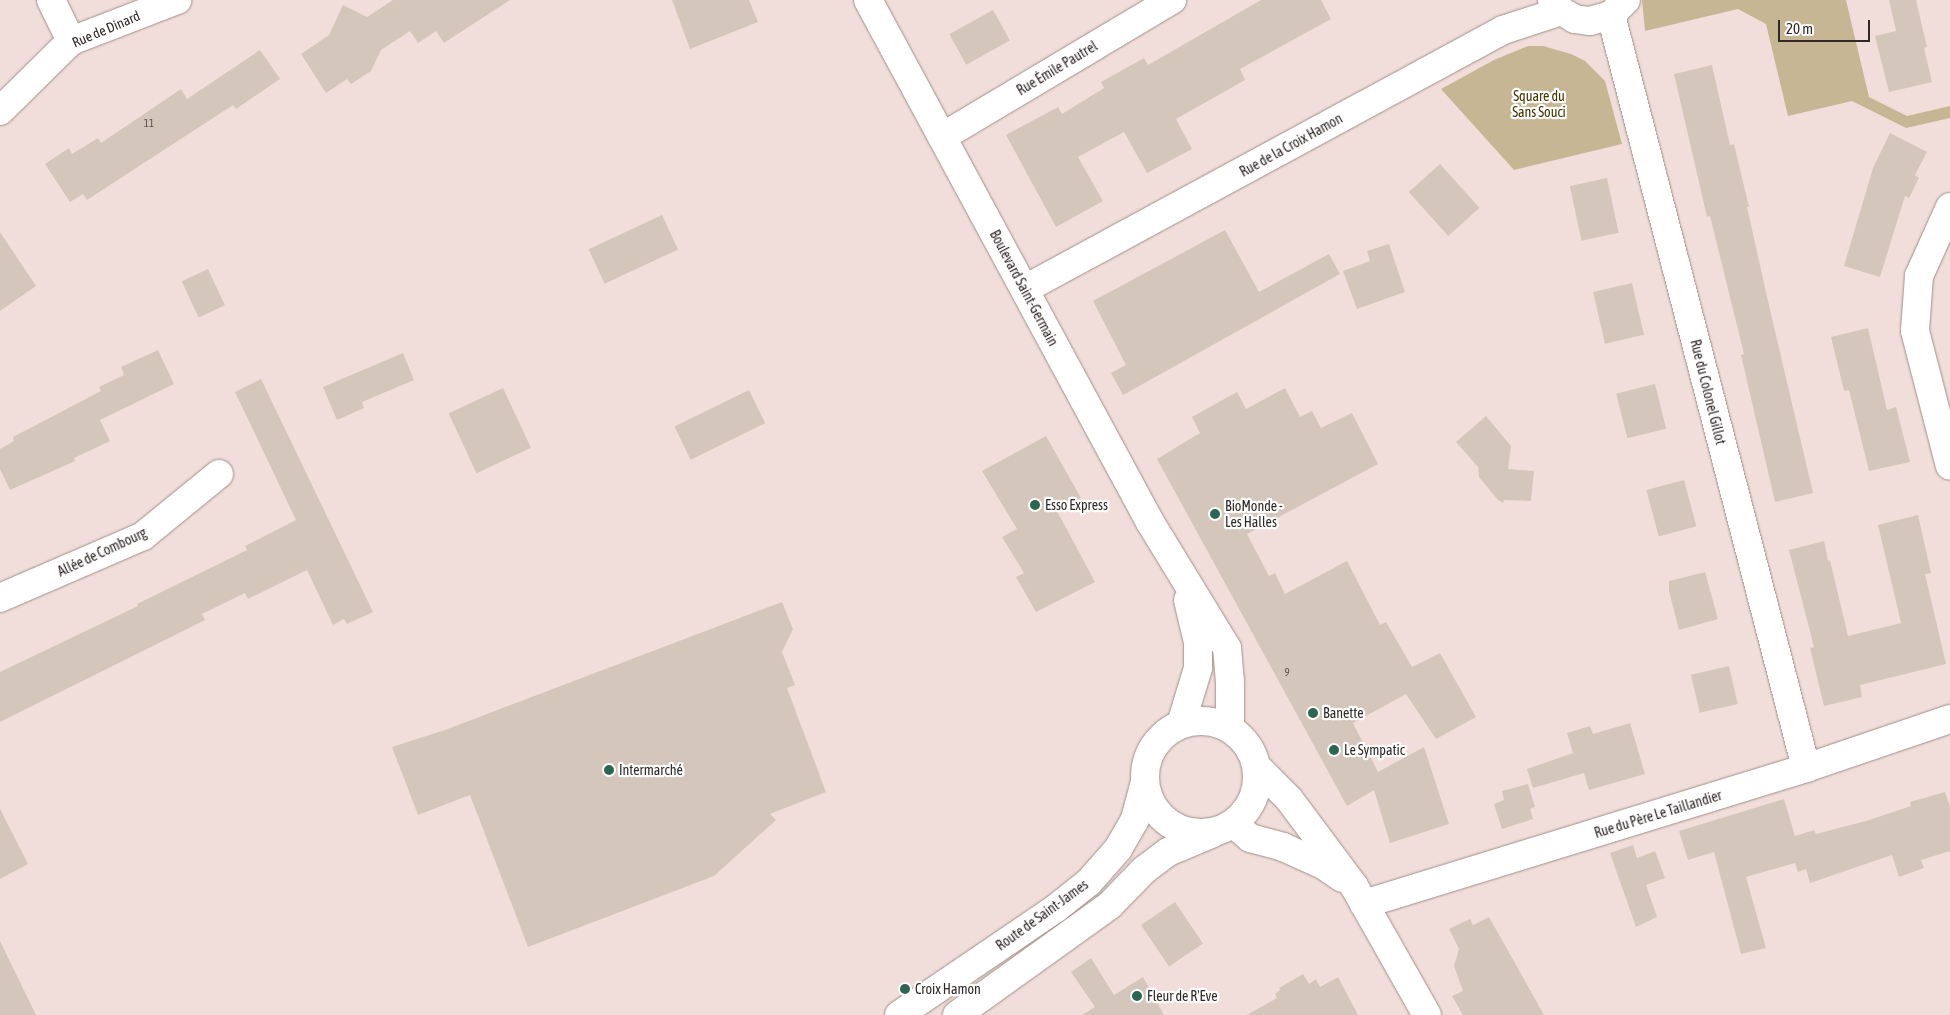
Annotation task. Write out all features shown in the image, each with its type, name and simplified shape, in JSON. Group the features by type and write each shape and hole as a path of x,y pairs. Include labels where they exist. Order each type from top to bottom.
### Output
{"street":[{"path":"51,0 71,41"},
{"name":"Rue de Dinard","path":"0,111 71,41 177,0"},
{"name":"Boulevard Saint-Germain","path":"868,0 1150,522 1227,648 1230,682 1230,728"},
{"name":"Rue Émile Pautrel","path":"942,137 1172,0"},
{"path":"1557,6 1575,18 1590,21 1619,8"},
{"name":"Rue de la Croix Hamon","path":"1025,289 1503,30 1557,6"},
{"name":"Rue du Colonel Gillot","path":"1619,8 1806,768"},
{"path":"1950,207 1919,276 1915,331 1950,466"},
{"name":"Allée de Combourg","path":"0,598 143,536 219,474"},
{"name":"Boulevard Saint-Germain","path":"1181,724 1198,668 1198,642 1182,574"},
{"name":"Rue du Père Le Taillandier","path":"1359,895 1806,768 1950,719"},
{"path":"1359,895 1323,865 1283,847 1250,838 1224,828 1195,834 1176,828 1160,817 1150,801 1145,782 1146,764 1153,746 1165,733 1181,724 1206,720 1230,728 1249,745 1258,768 1289,799 1359,895 1427,1015"},
{"path":"966,1012 1110,905 1144,870 1168,852 1224,828 1249,809 1257,790 1258,768"},
{"name":"Route de Saint-James","path":"899,1015 1055,910 1089,882 1118,849 1135,818 1145,782"}],"green space":[{"path":"1642,0 1846,0 1869,97 1907,116 1950,106 1950,118 1906,128 1852,101 1788,116 1766,24 1738,9 1645,31"},
{"name":"Square du Sans Souci","path":"1528,46 1543,46 1571,54 1585,61 1605,81 1622,144 1514,170 1441,89 1494,60"}],"building":[{"path":"393,0 510,0 444,43 436,31 418,43 410,31 381,50 371,71 351,84 347,79 326,93 301,54 329,35 343,5 367,17"},
{"path":"672,0 749,0 758,22 690,49"},
{"path":"1261,0 1321,0 1331,19 1240,69 1245,80 1176,119 1192,149 1147,173 1124,132 1078,157 1103,201 1056,227 1006,135 1058,107 1062,114 1104,88 1101,82 1144,58 1148,65"},
{"path":"1889,0 1916,0 1927,47 1924,48 1932,82 1889,92 1875,36 1896,31"},
{"path":"993,10 1010,41 966,65 949,34"},
{"path":"260,50 280,79 236,109 233,105 87,200 83,194 70,202 45,164 69,148 72,154 98,138 101,143 181,89 187,99"},
{"path":"1712,65 1730,145 1734,144 1749,207 1747,207 1813,493 1775,502 1741,355 1744,354 1710,216 1707,217 1674,74"},
{"path":"1890,133 1927,152 1915,175 1919,178 1909,198 1905,196 1880,277 1844,266 1873,168"},
{"path":"1440,164 1479,208 1448,236 1409,192"},
{"path":"1607,178 1619,233 1581,241 1570,186"},
{"path":"662,215 678,249 605,284 589,249"},
{"path":"1225,230 1259,292 1329,254 1340,274 1123,395 1111,373 1126,365 1093,301"},
{"path":"0,232 36,286 0,311"},
{"path":"1389,244 1405,292 1357,309 1343,271 1370,261 1367,251"},
{"path":"208,269 225,305 199,318 182,281"},
{"path":"1632,283 1644,335 1605,344 1593,292"},
{"path":"1868,328 1887,410 1896,407 1910,462 1869,471 1849,390 1844,391 1831,337"},
{"path":"158,350 174,384 100,420 110,441 74,458 75,461 10,490 0,469 0,449 14,441 13,437 101,391 99,387 124,375 121,367"},
{"path":"403,353 414,380 362,402 364,408 337,420 323,387"},
{"path":"261,379 373,612 347,624 344,619 333,625 307,570 248,599 245,593 202,614 205,620 0,722 0,672 138,606 137,604 247,550 245,546 296,520 235,392"},
{"path":"1655,384 1666,429 1627,438 1616,394"},
{"path":"503,388 531,448 477,473 449,413"},
{"path":"1285,388 1300,417 1312,411 1321,428 1352,413 1378,464 1247,534 1269,576 1275,573 1285,594 1347,561 1380,625 1386,622 1412,667 1440,653 1476,717 1436,739 1406,694 1353,723 1378,772 1424,747 1449,824 1390,843 1374,790 1347,806 1157,459 1200,433 1192,417 1237,392 1246,409"},
{"path":"749,390 765,423 691,460 674,426"},
{"path":"1486,416 1511,446 1508,469 1534,471 1531,501 1504,500 1503,503 1498,500 1479,477 1478,467 1456,442"},
{"name":"Esso Express","path":"1046,436 1081,498 1057,511 1095,582 1036,612 1016,577 1024,573 1002,537 1017,529 982,471"},
{"path":"1684,480 1696,526 1659,536 1646,490"},
{"path":"1918,515 1931,573 1925,574 1946,664 1860,685 1862,697 1824,706 1810,648 1814,647 1789,550 1824,541 1848,636 1901,623 1878,525"},
{"path":"1705,572 1718,619 1679,630 1669,591 1669,581"},
{"name":"Intermarché","path":"782,602 793,629 782,652 795,685 787,688 826,792 770,814 776,820 714,876 528,947 470,795 418,815 392,747 445,730"},
{"path":"1729,666 1738,704 1700,713 1691,675"},
{"path":"1630,723 1645,774 1589,790 1584,773 1533,788 1527,769 1573,753 1567,733 1590,726 1593,734"},
{"path":"1528,784 1535,807 1530,809 1533,819 1502,829 1494,804 1504,800 1502,791"},
{"path":"1945,792 1950,807 1950,851 1921,860 1924,868 1899,877 1892,855 1810,883 1806,869 1798,872 1795,863 1746,877 1766,948 1741,954 1714,852 1688,860 1679,831 1784,799 1795,836 1814,830 1816,834 1866,821 1911,806 1910,802"},
{"path":"0,809 28,864 0,879"},
{"path":"1633,845 1637,858 1655,851 1665,878 1646,885 1657,917 1636,927 1610,853"},
{"path":"1175,902 1203,943 1169,966 1141,925"},
{"path":"1489,917 1544,1015 1463,1015 1452,996 1463,991 1454,966 1459,949 1449,929 1470,919 1473,925"},
{"path":"0,941 36,1015 0,1015"},
{"path":"1091,958 1114,995 1143,977 1164,1015 1082,1015 1095,1007 1071,972"},
{"path":"1303,974 1309,984 1316,979 1320,987 1338,977 1358,1015 1247,1015 1277,998 1275,994 1280,990 1279,988"}],"place":[{"name":"Esso Express","path":"1035,505"},
{"name":"BioMonde - Les Halles","path":"1215,514"},
{"name":"Banette","path":"1313,713"},
{"name":"Le Sympatic","path":"1334,750"},
{"name":"Intermarché","path":"609,770"},
{"name":"Croix Hamon","path":"905,989"},
{"name":"Fleur de R'Eve","path":"1137,996"}]}
